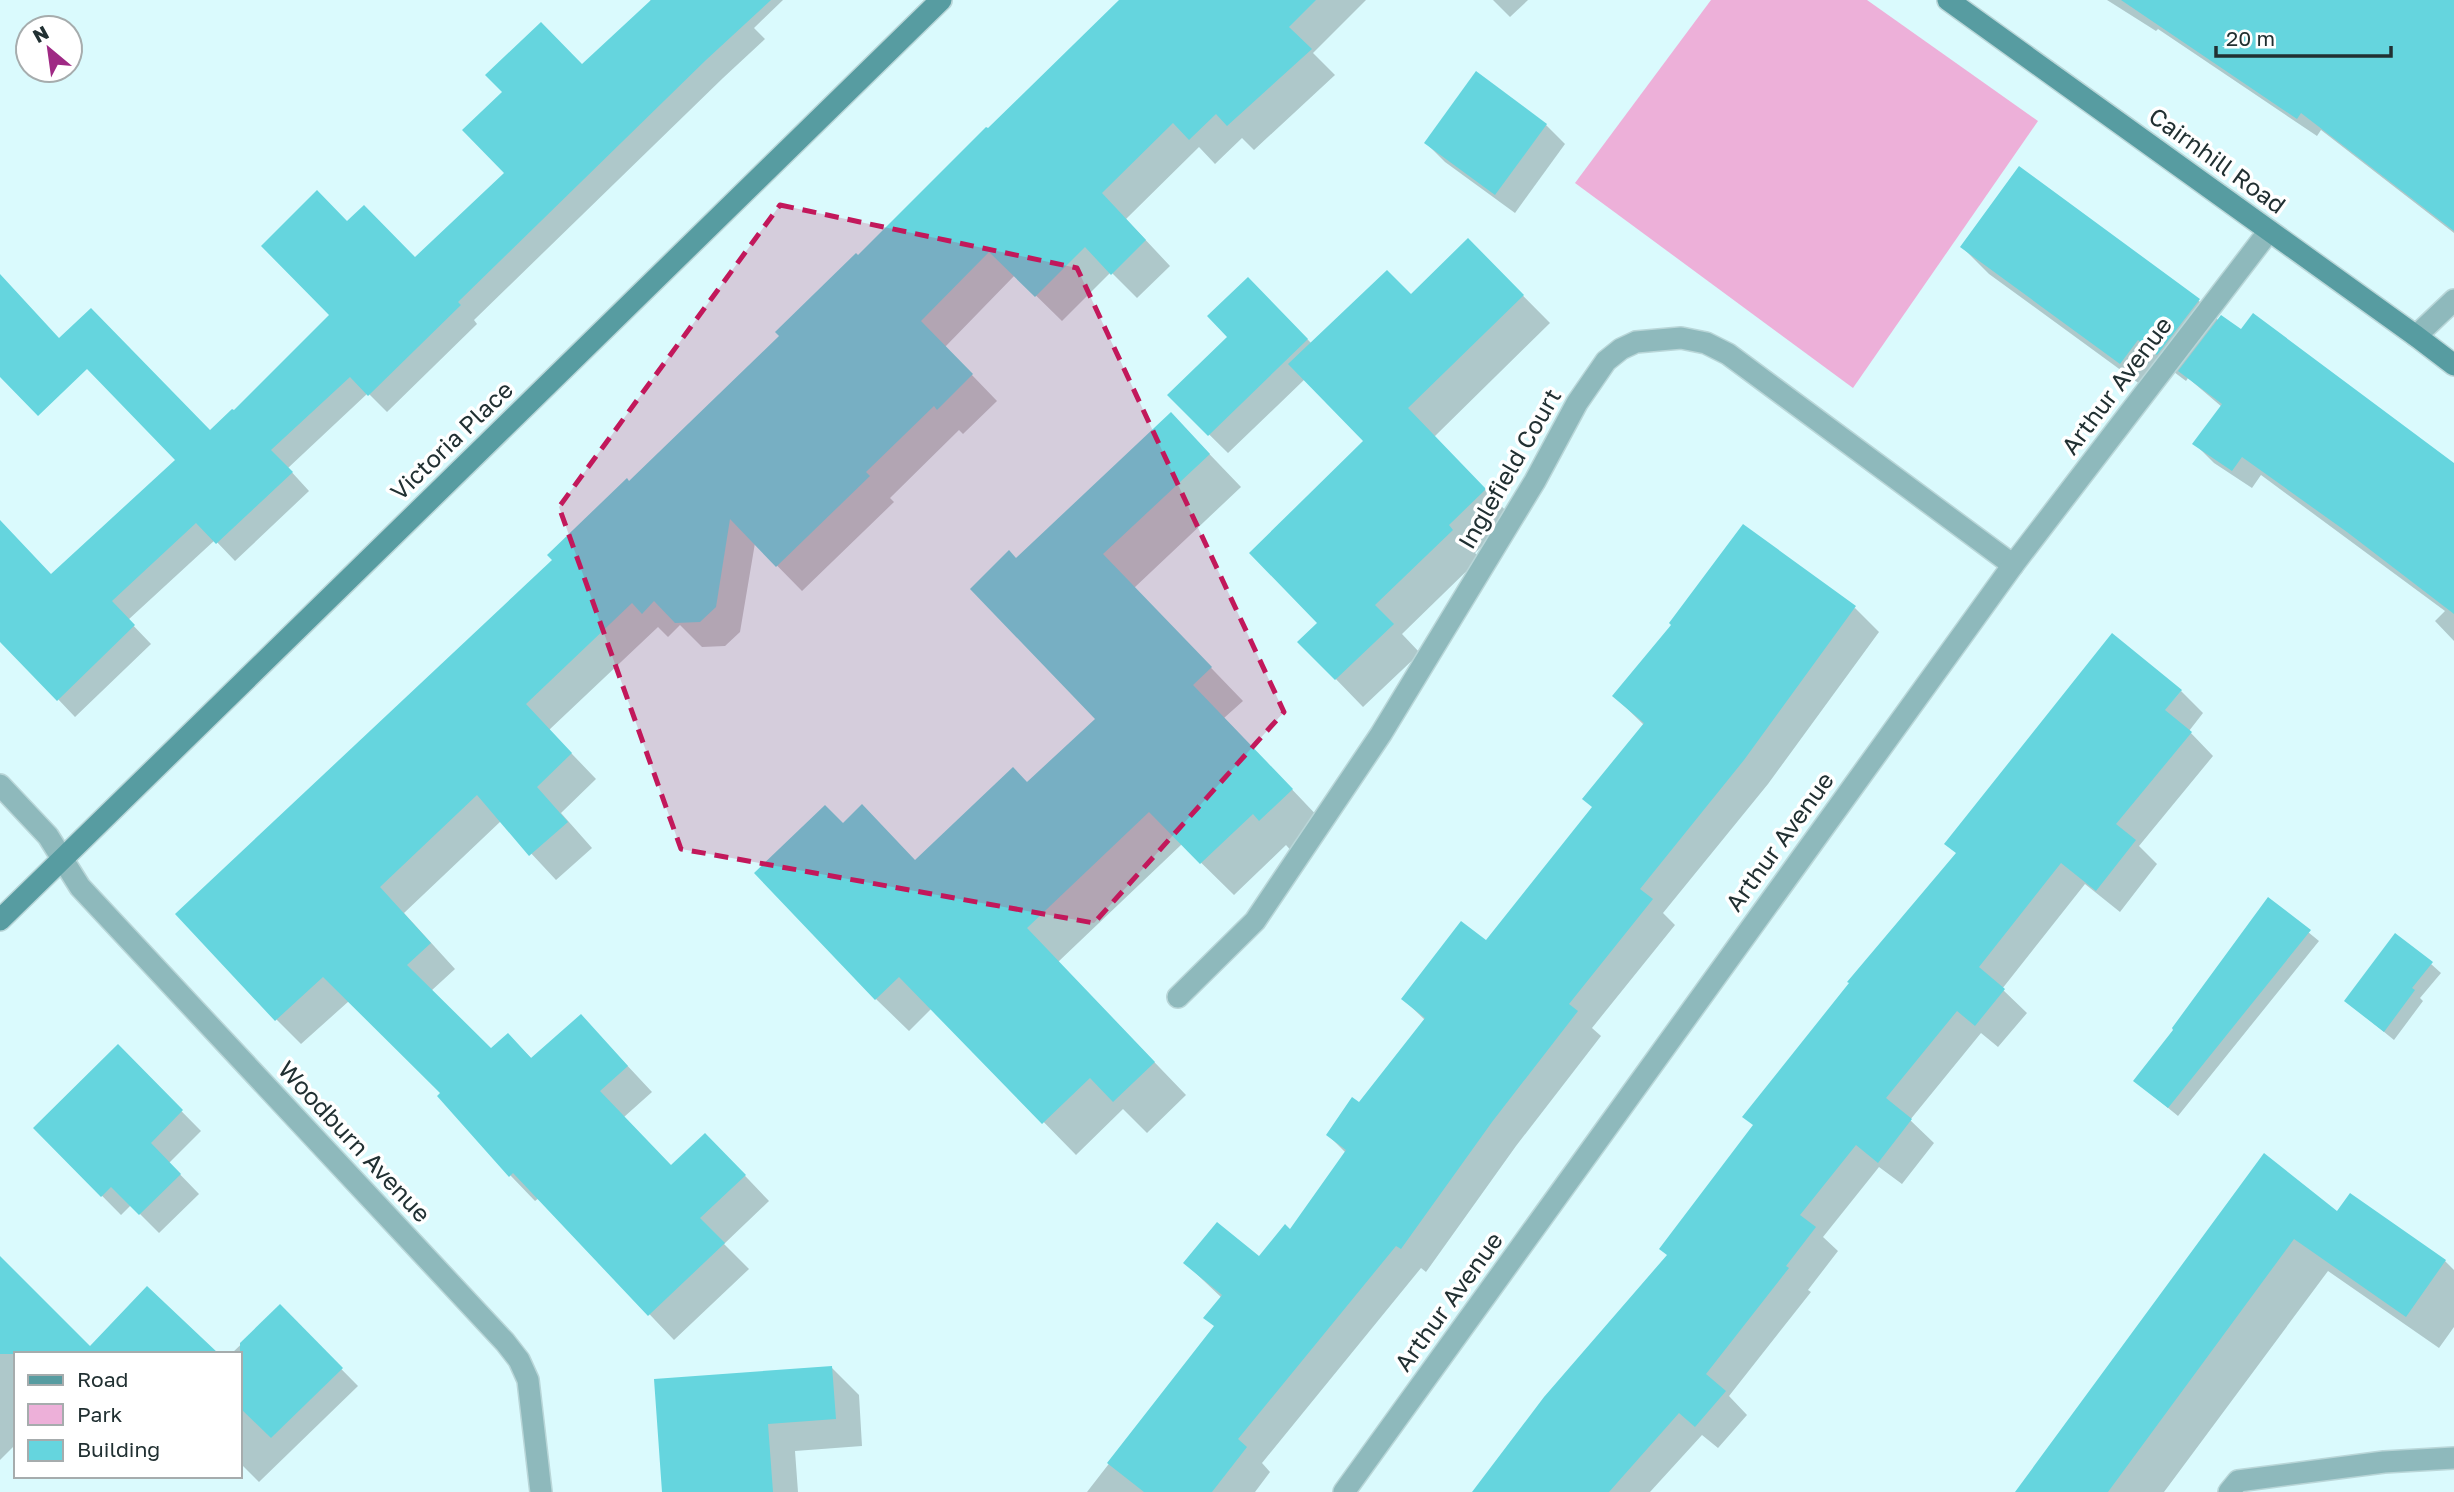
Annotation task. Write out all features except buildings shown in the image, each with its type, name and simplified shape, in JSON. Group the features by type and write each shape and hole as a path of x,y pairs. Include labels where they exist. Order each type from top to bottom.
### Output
{"street":[{"name":"Victoria Place","path":"0,920 941,0"},
{"name":"Cairnhill Road","path":"1948,0 2454,365"},
{"name":"Arthur Avenue","path":"1344,1492 2013,565 2269,231"},
{"path":"2416,336 2454,300"},
{"name":"Inglefield Court","path":"1178,996 1255,921 1381,734 1535,481 1577,403 1606,361 1621,349 1636,342 1681,338 1706,343 1728,354 2013,565"},
{"name":"Woodburn Avenue","path":"0,785 48,836 80,887 519,1360 528,1381 541,1492"},
{"path":"2229,1492 2238,1481 2384,1462 2454,1458"}],"highlighted area":[{"path":"780,205 1077,268 1284,712 1094,923 681,849 559,507"}],"green space":[{"path":"1711,0 1867,0 2038,121 1853,388 1575,183"}]}
